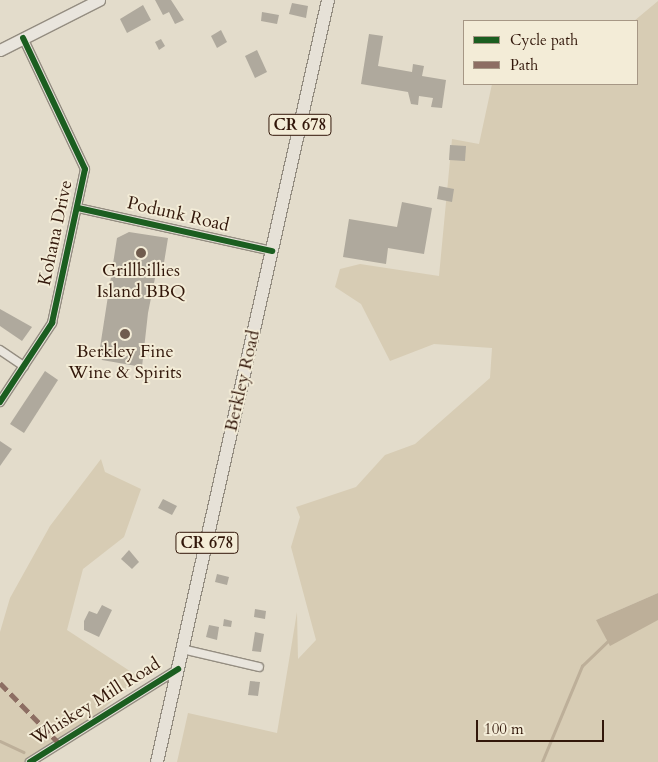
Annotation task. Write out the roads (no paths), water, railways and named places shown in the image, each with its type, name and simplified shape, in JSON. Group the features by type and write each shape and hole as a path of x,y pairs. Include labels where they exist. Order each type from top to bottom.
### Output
{"main road":[{"path":"0,50 99,0"},
{"name":"Berkley Road","path":"157,762 328,0"}],"street":[{"name":"Kohana Drive","path":"0,402 52,323 85,169 80,152 23,38"},
{"name":"Podunk Road","path":"78,208 272,251"},
{"path":"0,350 24,366"},
{"path":"182,649 259,667"},
{"name":"Whiskey Mill Road","path":"30,762 178,669"}],"waterway":[{"path":"542,762 582,666 608,641"},
{"path":"0,741 24,752"}],"place":[{"name":"Grillbillies Island BBQ","path":"141,253"},
{"name":"Berkley Fine Wine & Spirits","path":"125,334"}]}
